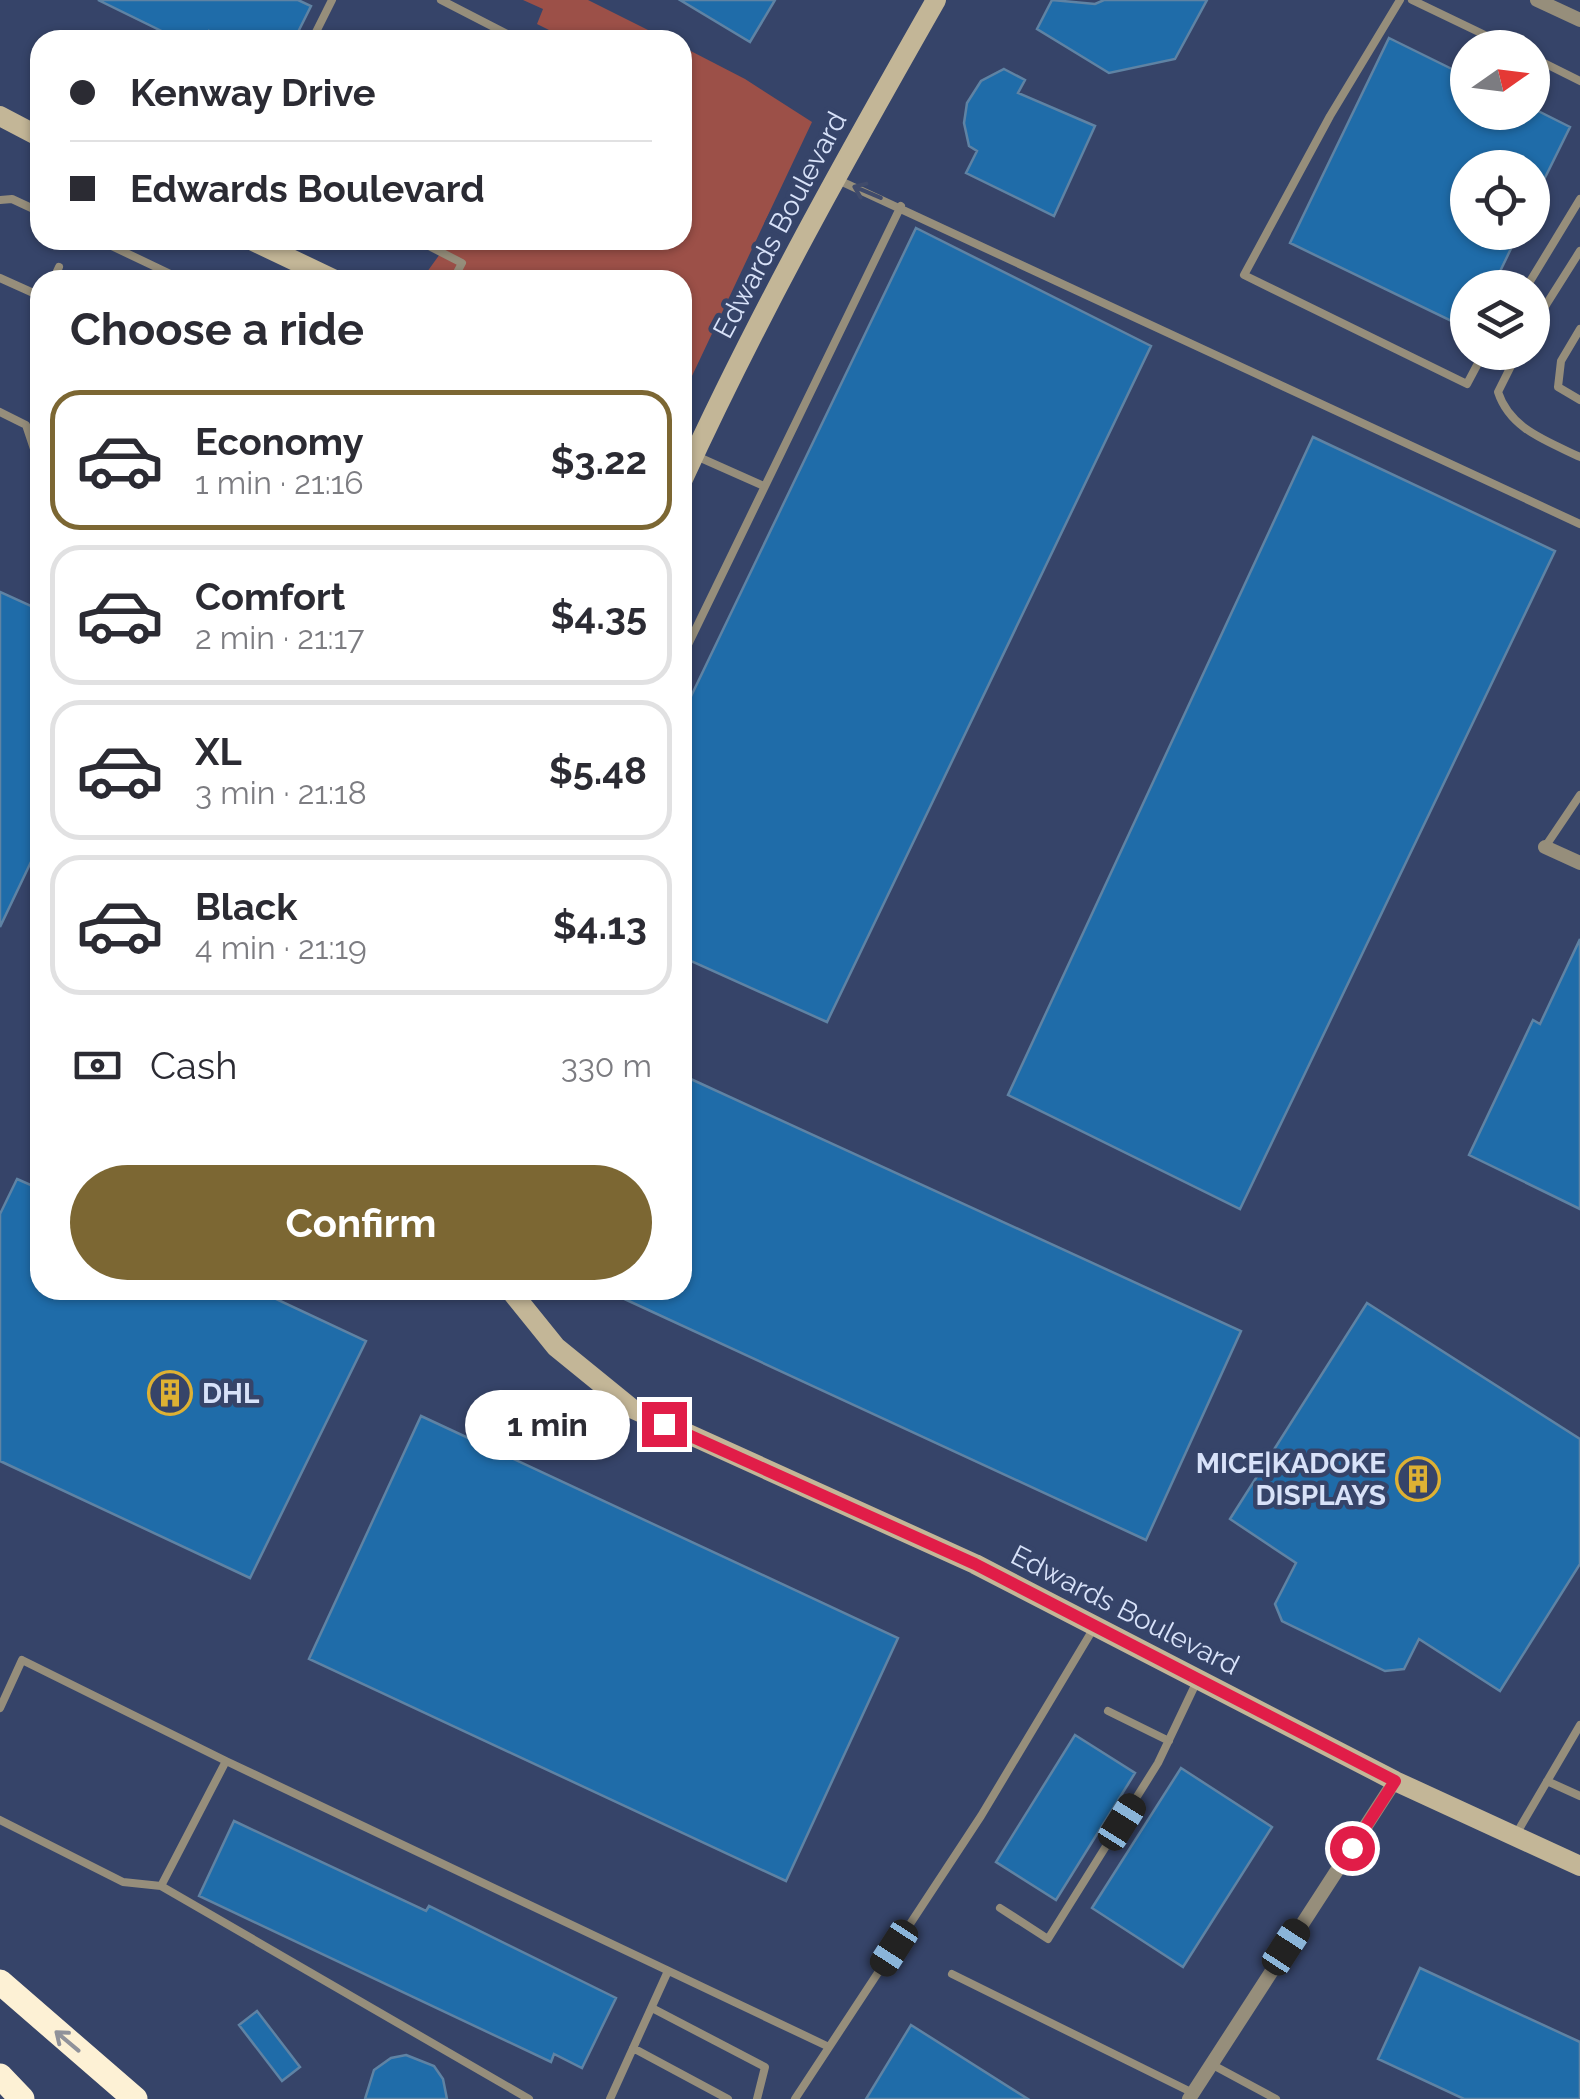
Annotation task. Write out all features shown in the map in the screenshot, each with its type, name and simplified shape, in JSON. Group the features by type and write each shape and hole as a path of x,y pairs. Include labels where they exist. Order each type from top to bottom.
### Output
{"highway":[{"path":"0,1982 136,2099"},
{"path":"0,2076 22,2099"}],"street":[{"name":"Edwards Boulevard","path":"692,444 834,178 936,0"},
{"path":"1537,0 1580,20"},
{"path":"0,116 30,131"},
{"path":"267,250 300,270"},
{"path":"1545,848 1580,863"},
{"name":"Edwards Boulevard","path":"518,1300 556,1347 631,1408 975,1564 1395,1781 1580,1866"},
{"path":"1191,2096 1395,1781"}],"lane":[{"path":"317,30 332,0"},
{"path":"441,0 500,30"},
{"path":"1400,0 1330,116 1244,275 1467,384 1474,370"},
{"path":"1412,0 1474,30"},
{"path":"1550,66 1580,80"},
{"path":"834,178 1580,524"},
{"path":"0,200 12,199 30,207"},
{"path":"1537,270 1580,199"},
{"path":"692,635 901,206"},
{"path":"120,250 162,270"},
{"path":"437,250 462,263 458,270"},
{"path":"1550,298 1580,251"},
{"path":"0,278 30,292"},
{"path":"1580,329 1561,362 1558,387 1580,400"},
{"path":"1509,370 1498,392 1505,412 1526,430 1580,457"},
{"path":"0,412 26,425 30,437"},
{"path":"692,454 764,486"},
{"path":"1545,848 1580,795"},
{"path":"794,2099 981,1816 1096,1626"},
{"path":"0,1708 22,1660 829,2047"},
{"path":"1000,1908 1048,1940 1169,1740 1198,1679"},
{"path":"1108,1711 1169,1740"},
{"path":"1514,1836 1576,1739 1580,1725"},
{"path":"161,1886 226,1761"},
{"path":"1547,1781 1580,1796"},
{"path":"0,1820 122,1882 161,1886 529,2099"},
{"path":"623,2099 611,2096 668,1971"},
{"path":"952,1974 1191,2096"},
{"path":"652,2008 765,2068 756,2099"},
{"path":"633,2048 728,2099"},
{"path":"1212,2064 1278,2098"}],"shaded area":[{"path":"523,0 588,0 648,30 549,30 537,24 543,9"},
{"path":"692,52 745,79 812,122 692,376 692,270 428,270 443,250 692,250"}],"building":[{"path":"98,0 298,0 311,6 299,30 160,30"},
{"path":"680,0 775,0 750,42"},
{"path":"1052,0 1095,4 1104,0 1207,0 1175,59 1109,73 1037,29"},
{"path":"1389,38 1450,68 1450,130 1550,130 1550,117 1570,127 1550,168 1550,150 1450,150 1450,250 1510,250 1501,270 1450,270 1450,320 1290,243"},
{"path":"1004,69 1025,80 1018,93 1095,126 1054,216 966,173 977,151 969,146 964,123 967,103 981,81"},
{"path":"916,228 1151,346 827,1022 692,961 692,694"},
{"path":"1313,437 1555,551 1240,1209 1008,1095"},
{"path":"0,592 30,606 30,864 0,927"},
{"path":"1580,939 1580,1209 1469,1155 1533,1020 1540,1024"},
{"path":"692,1080 1241,1331 1146,1540 627,1300 692,1300"},
{"name":"DHL","path":"17,1179 30,1185 30,1300 278,1300 366,1341 250,1578 0,1461 0,1214"},
{"name":"MICE|KADOKE DISPLAYS","path":"1367,1303 1580,1439 1580,1564 1500,1691 1419,1639 1404,1669 1385,1671 1282,1621 1275,1604 1296,1563 1230,1519"},
{"path":"421,1416 898,1638 786,1881 309,1659"},
{"path":"1075,1735 1135,1773 1056,1900 996,1862"},
{"path":"1181,1768 1272,1827 1183,1967 1092,1908"},
{"path":"234,1821 426,1911 429,1906 616,1998 582,2068 554,2054 551,2062 199,1896"},
{"path":"1420,1968 1580,2042 1580,2099 1464,2099 1378,2059"},
{"path":"257,2011 300,2067 282,2081 239,2025"},
{"path":"911,2025 1028,2099 866,2099"},
{"path":"406,2055 434,2066 443,2079 447,2099 365,2099 374,2070 391,2058"}],"place":[{"name":"DHL","path":"170,1393"},
{"name":"MICE|KADOKE DISPLAYS","path":"1418,1479"}],"route":[{"path":"664,1424 975,1564 1395,1781 1352,1848"}]}
